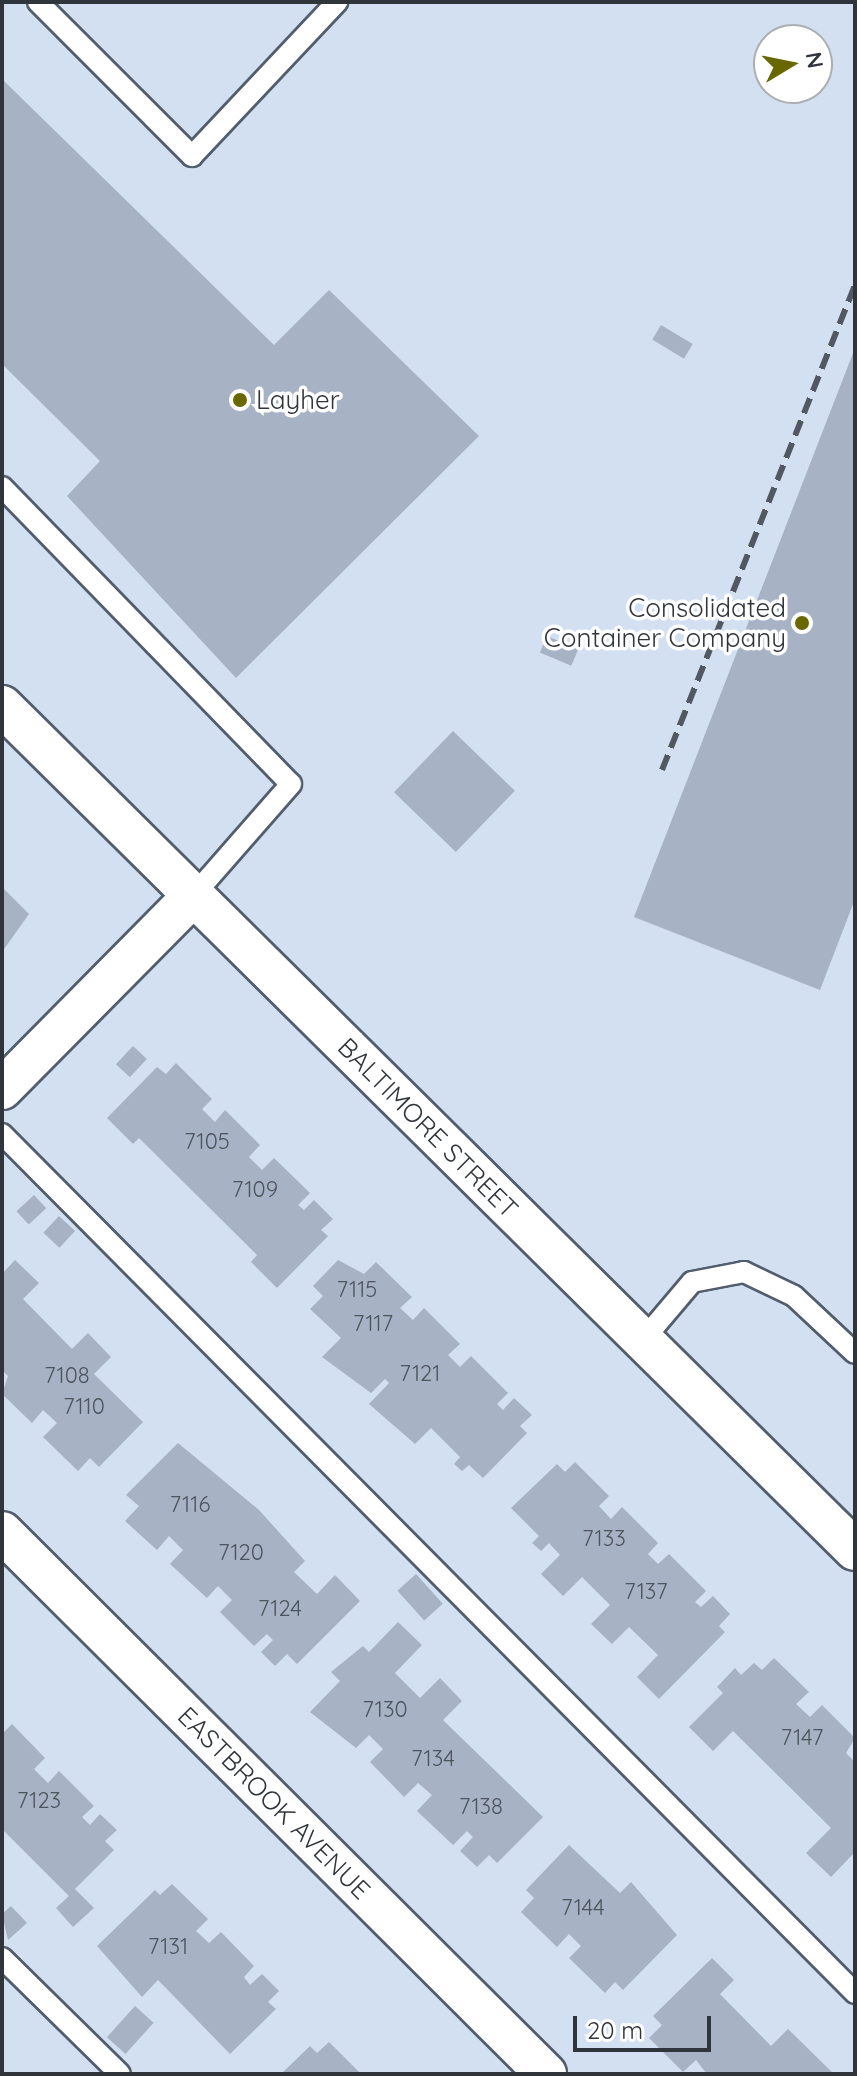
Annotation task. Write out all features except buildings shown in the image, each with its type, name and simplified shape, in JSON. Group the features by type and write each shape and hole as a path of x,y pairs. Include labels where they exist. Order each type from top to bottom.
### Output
{"street":[{"name":"BALTIMORE STREET","path":"2,706 855,1550"},
{"path":"2,1089 193,896"},
{"name":"EASTBROOK AVENUE","path":"2,1532 546,2074"}],"lane":[{"path":"38,2 192,156 337,2"},
{"path":"2,487 291,784 193,896"},
{"path":"2,1134 855,1993"},
{"path":"643,1340 692,1282 744,1272 794,1296 853,1345"},
{"path":"2,1958 120,2074"}],"railway":[{"path":"662,770 855,285"}],"place":[{"name":"Layher","path":"240,400"},
{"name":"Consolidated Container Company","path":"802,623"}]}
